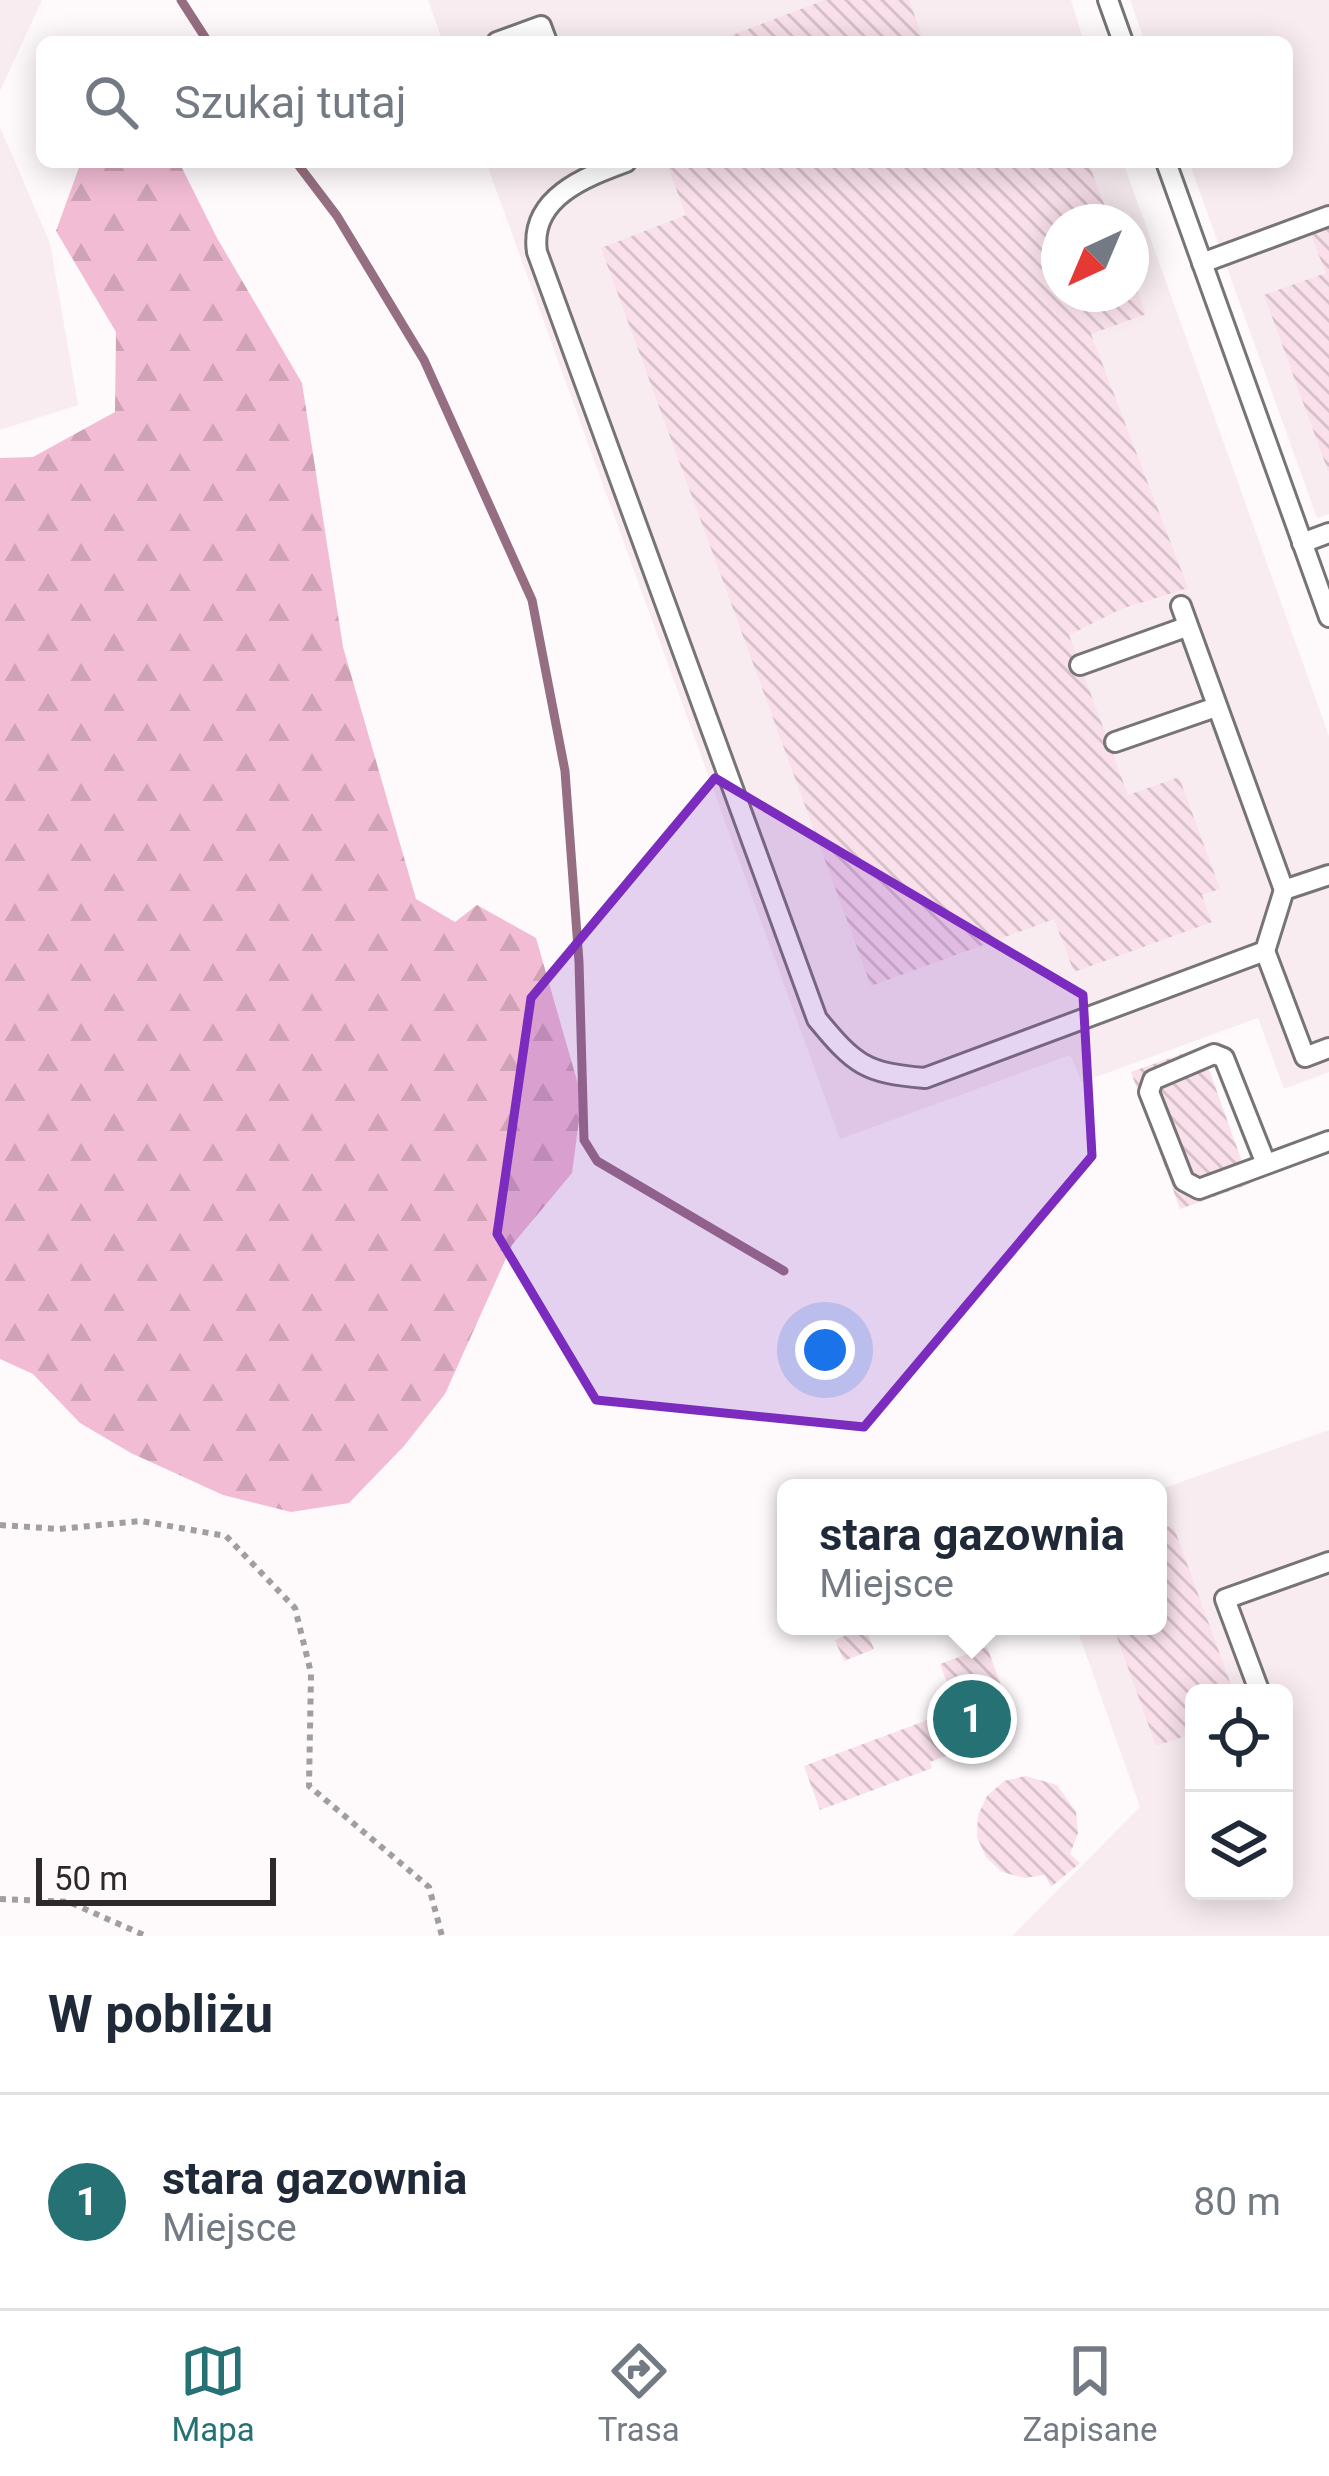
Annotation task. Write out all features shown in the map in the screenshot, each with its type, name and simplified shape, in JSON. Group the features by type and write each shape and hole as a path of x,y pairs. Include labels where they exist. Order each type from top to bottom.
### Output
{"lane":[{"path":"1108,0 1121,36"},
{"path":"514,36 541,26 545,36"},
{"path":"594,168 552,200 535,238 537,252 818,1019 849,1058 890,1075 925,1078 1265,951"},
{"path":"1168,168 1329,617"},
{"path":"1202,263 1329,216"},
{"path":"1302,543 1329,533"},
{"path":"1181,606 1284,890 1265,951 1305,1057 1329,1048"},
{"path":"1080,665 1186,627"},
{"path":"1115,742 1216,707"},
{"path":"1284,890 1329,875"},
{"path":"1266,1164 1224,1058 1214,1054 1153,1080 1149,1093 1184,1181 1198,1189 1329,1141"},
{"path":"1257,1684 1226,1599 1329,1562"}],"path":[{"path":"0,1526 59,1529 141,1521 226,1536 295,1608 311,1672 309,1786 429,1888 442,1936"},
{"path":"0,1898 69,1902 146,1936"}],"highlighted area":[{"path":"715,778 1083,995 1092,1156 864,1427 596,1400 497,1234 531,998"}],"shaded area":[{"path":"0,0 42,0 0,91"},
{"path":"428,0 1071,0 1082,36 441,36"},
{"path":"1130,0 1329,0 1329,514 1317,518 1191,168 1293,168 1293,36 1143,36"},
{"path":"0,127 50,243 78,405 0,430"},
{"path":"488,168 1125,168 1138,204 1041,204 1041,312 1149,312 1149,234 1329,736 1329,1072 1284,1089 1258,1018 1082,1082 1070,1055 840,1139"},
{"path":"1329,1430 1329,1936 1012,1936 1140,1807 1079,1635 1167,1635 1167,1487"}],"green space":[{"path":"79,168 182,168 302,383 343,647 416,899 455,922 477,905 536,938 582,1098 572,1173 512,1245 445,1394 404,1446 349,1503 291,1512 223,1495 131,1453 80,1423 33,1374 0,1359 0,458 33,457 115,412 116,332 56,231"}],"building":[{"path":"825,0 909,0 922,36 730,36"},
{"path":"668,168 1090,168 1104,204 1041,204 1041,312 1145,312 1091,334 1188,588 1121,609 1069,635 1128,795 1179,777 1220,889 1202,895 1212,922 1074,972 1054,919 871,986 601,248 686,215"},
{"path":"1329,227 1328,471 1264,295 1326,273 1310,233"},
{"path":"1201,1047 1250,1184 1180,1209 1131,1072"},
{"path":"1173,1525 1231,1684 1185,1684 1185,1736 1156,1746 1116,1635 1167,1635 1167,1527"},
{"path":"868,1635 874,1649 844,1661 835,1640"},
{"path":"987,1647 1017,1729 930,1762 932,1768 820,1810 804,1766 957,1709 940,1664"},
{"path":"1025,1776 1057,1785 1076,1812 1078,1833 1070,1854 1080,1863 1051,1887 1045,1875 1024,1878 1002,1872 986,1857 977,1837 978,1815 987,1796 1004,1781"}],"waterway":[{"path":"181,0 204,36"},
{"path":"301,168 337,216 424,360 532,600 565,771 579,962 584,1140 597,1161 784,1271"}],"place":[{"name":"stara gazownia","path":"972,1719"}]}
